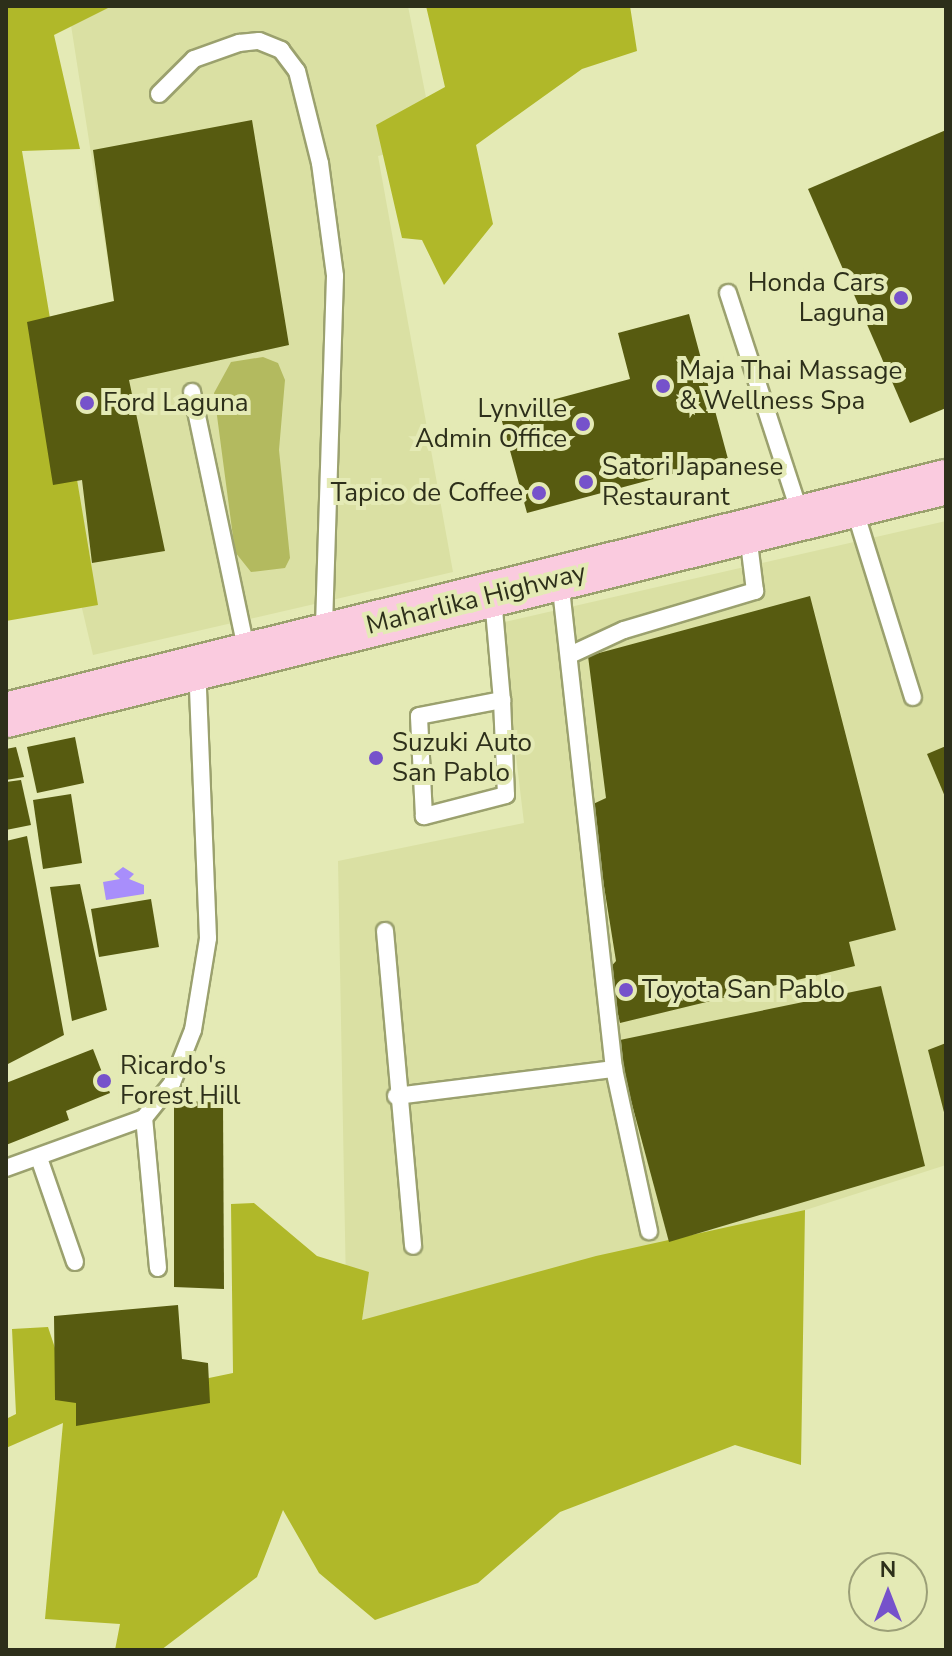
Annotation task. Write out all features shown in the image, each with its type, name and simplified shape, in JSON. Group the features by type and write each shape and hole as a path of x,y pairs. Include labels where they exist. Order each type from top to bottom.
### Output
{"main road":[{"name":"Maharlika Highway","path":"6,715 946,482"}],"lane":[{"path":"159,94 194,59 239,43 259,41 281,50 297,71 320,163 335,276 324,637"},
{"path":"728,293 802,519"},
{"path":"192,392 247,656"},
{"path":"854,506 913,697"},
{"path":"572,654 624,630 755,591 748,532"},
{"path":"559,579 572,654 614,1069 649,1231"},
{"path":"493,595 502,700 506,795 424,816 419,716 502,700"},
{"path":"6,1168 144,1118 172,1083 203,983 208,938 197,668"},
{"path":"385,931 396,1096 413,1246"},
{"path":"396,1096 614,1069"},
{"path":"144,1118 158,1268"},
{"path":"39,1158 75,1262"}],"shaded area":[{"path":"6,6 112,6 54,35 80,149 22,151 98,605 6,621"},
{"path":"68,6 408,6 435,143 378,156 453,572 93,655 53,485 27,322 114,301"},
{"path":"426,6 630,6 637,51 582,69 476,145 493,224 444,285 422,240 402,238 376,125 445,87"},
{"path":"263,357 278,363 285,380 279,450 290,558 285,568 251,572 235,552 214,393 231,362"},
{"name":"Toyota San Pablo","path":"946,521 946,1165 765,1223 347,1340 338,861 524,823 500,623"},
{"path":"123,867 134,874 129,879 144,885 144,894 106,900 103,882 120,879 114,874"},
{"path":"254,1203 317,1256 369,1272 362,1320 596,1256 805,1210 801,1465 735,1445 560,1512 478,1583 375,1620 319,1573 283,1510 257,1577 161,1650 115,1650 120,1624 45,1619 63,1423 6,1448 6,1419 16,1414 12,1329 48,1327 64,1375 84,1404 233,1373 231,1204"}],"building":[{"path":"252,120 289,345 129,380 165,551 92,563 82,480 53,485 27,322 114,301 93,150"},
{"name":"Honda Cars Laguna","path":"946,130 946,408 910,423 808,189"},
{"path":"689,314 728,459 527,513 500,414 630,379 618,333"},
{"path":"810,596 896,930 849,942 855,966 620,1023 608,970 616,961 591,805 606,798 588,656"},
{"path":"75,737 84,783 37,793 27,747"},
{"path":"946,746 946,799 927,754"},
{"path":"16,747 24,777 6,780 6,749"},
{"path":"21,780 31,825 6,830 6,782"},
{"path":"71,794 82,863 43,869 33,800"},
{"path":"27,836 64,1035 6,1065 6,841"},
{"path":"80,884 107,1010 72,1021 50,887"},
{"path":"151,899 159,947 99,957 91,909"},
{"path":"881,986 925,1166 669,1242 615,1041"},
{"path":"946,1043 946,1116 945,1116 928,1050"},
{"path":"93,1049 110,1093 66,1111 69,1120 6,1145 6,1083"},
{"path":"174,1100 223,1103 224,1289 174,1287"},
{"path":"178,1305 182,1359 208,1363 210,1403 76,1426 76,1403 55,1400 54,1316"}],"place":[{"name":"Honda Cars Laguna","path":"901,298"},
{"name":"Maja Thai Massage & Wellness Spa","path":"663,386"},
{"name":"Ford Laguna","path":"87,403"},
{"name":"Lynville Admin Office","path":"583,424"},
{"name":"Satori Japanese Restaurant","path":"586,482"},
{"name":"Tapico de Coffee","path":"539,493"},
{"name":"Suzuki Auto San Pablo","path":"376,758"},
{"name":"Toyota San Pablo","path":"626,990"},
{"name":"Ricardo's Forest Hill","path":"104,1081"}]}
